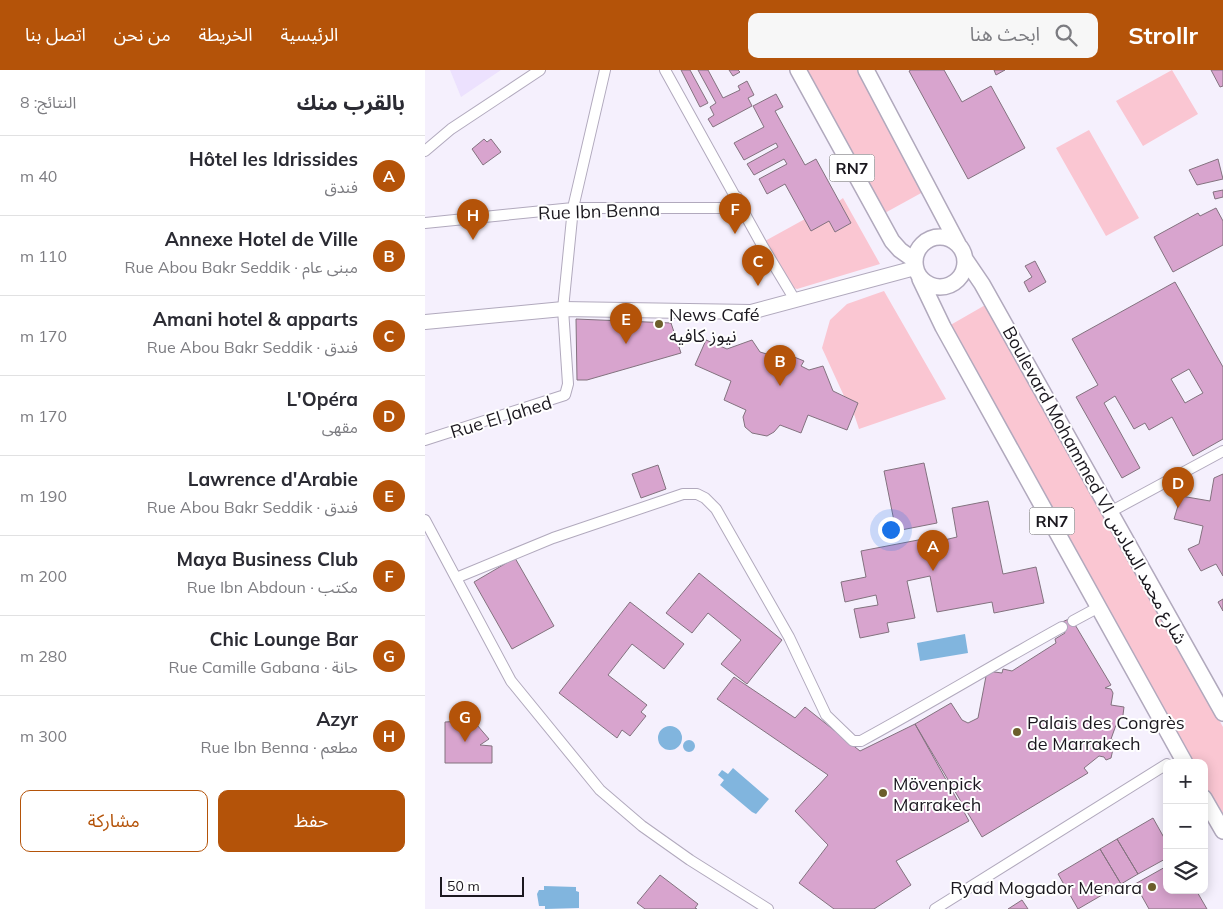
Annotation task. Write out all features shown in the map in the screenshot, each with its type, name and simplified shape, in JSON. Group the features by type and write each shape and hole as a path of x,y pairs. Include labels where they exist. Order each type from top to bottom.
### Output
{"main road":[{"name":"RN7","path":"798,70 892,241 917,269 937,287 950,285 963,272 965,259"},
{"path":"867,70 965,259"},
{"path":"917,269 920,246 929,239 944,237 958,244"},
{"name":"Boulevard Mohammed VI شارع محمد السادس","path":"965,259 982,284 1223,713"},
{"name":"RN7","path":"917,269 943,327 1099,607 1174,759"},
{"path":"1207,804 1223,831"}],"street":[{"path":"425,151 451,129 540,70"},
{"path":"563,309 573,208 605,70"},
{"path":"665,70 762,245 795,300"},
{"name":"Rue Ibn Benna","path":"425,223 573,208 733,208 737,197"},
{"path":"425,322 563,309 742,313 917,269"},
{"name":"Rue El Jahed","path":"425,440 565,396 567,384 563,309"},
{"path":"1110,512 1223,451"},
{"path":"456,578 553,538 683,494 697,494 711,503 733,539 789,637 826,715 853,741 861,741 936,701 984,670 1062,627"},
{"path":"425,520 511,681 600,790 642,826 768,909"},
{"path":"1073,621 1099,607"},
{"path":"935,909 1163,768"}],"shaded area":[{"path":"450,70 501,70 461,97"},
{"path":"804,70 857,70 923,192 883,214"},
{"path":"1172,70 1198,114 1143,146 1116,101"},
{"path":"1089,130 1139,218 1106,236 1056,148"},
{"path":"843,198 880,264 797,289 791,287 765,241 805,219 829,221 835,232 851,223 839,201"},
{"path":"884,291 946,399 859,429 854,414 858,403 844,396 822,348 830,320 847,304"},
{"path":"987,304 1223,727 1223,821 1208,795 1208,759 1188,759 947,327"}],"water":[{"path":"965,634 968,653 920,661 917,643"},
{"path":"670,726 679,729 682,738 679,747 670,750 661,747 658,738 661,729"},
{"path":"687,740 691,740 695,746 691,752 687,752 683,748 683,744"},
{"path":"733,768 769,799 756,814 720,785 724,780 718,775 722,770 728,774"},
{"path":"544,886 576,887 576,891 579,892 579,908 545,909 545,906 539,906 537,894 539,890 544,890"}],"building":[{"path":"681,70 690,70 708,103 700,107"},
{"path":"698,70 708,70 723,98 740,90 738,86 747,81 754,95 748,98 752,106 713,127 708,119 714,115 710,107 716,103"},
{"path":"729,70 738,70 740,72 733,76"},
{"path":"944,70 962,102 991,86 1025,148 968,179 909,71"},
{"path":"994,70 1005,70 996,75"},
{"path":"1211,70 1223,70 1223,86 1220,87"},
{"path":"776,94 783,107 775,111 805,165 816,159 851,223 835,232 829,221 811,231 785,184 767,194 759,179 787,164 784,159 754,175 747,164 778,147 776,143 744,160 734,143 764,127 753,106"},
{"path":"484,139 487,142 491,139 501,152 483,165 472,149"},
{"path":"1218,159 1223,179 1197,185 1189,170"},
{"path":"1223,190 1223,197 1215,199 1213,192"},
{"path":"1216,208 1223,221 1223,245 1173,272 1154,237 1198,213 1200,216"},
{"path":"1035,261 1046,282 1029,292 1024,282 1032,277 1025,266"},
{"path":"1175,282 1223,367 1223,439 1193,456 1172,417 1149,430 1145,423 1134,429 1115,396 1104,403 1140,468 1122,478 1076,397 1098,385 1072,339","holes":["1189,369 1203,393 1185,403 1171,379"]},
{"path":"576,319 671,323 681,353 587,380 577,380"},
{"path":"706,340 727,349 752,340 760,352 770,355 772,348 804,361 801,366 809,370 823,366 833,391 858,403 847,430 808,415 801,433 780,425 767,436 752,433 745,427 743,417 746,410 724,400 731,381 695,365"},
{"path":"924,463 937,523 896,531 884,471"},
{"path":"658,465 666,489 641,498 632,474"},
{"path":"1223,474 1223,576 1216,564 1201,571 1188,549 1199,544 1203,526 1174,519 1181,496 1210,501 1214,478"},
{"path":"988,501 1003,574 1036,567 1044,603 994,613 992,602 937,612 930,576 907,581 915,618 887,623 889,632 860,638 854,609 878,605 876,595 845,602 841,582 866,577 861,551 939,536 940,541 957,537 952,508"},
{"path":"515,558 554,626 512,649 474,582"},
{"path":"699,573 782,640 747,684 721,664 741,640 708,613 692,633 666,613"},
{"path":"1223,599 1223,611 1218,602"},
{"path":"630,602 684,644 664,669 632,644 608,675 647,705 641,712 646,716 630,736 622,730 617,738 559,693"},
{"name":"Palais des Congrès de Marrakech","path":"1071,618 1111,685 1105,688 1111,689 1113,693 1111,705 1124,707 1123,715 1116,725 1111,739 1113,740 1113,749 1111,758 1106,760 1104,757 1099,756 1084,768 1088,773 982,837 915,724 951,703 962,720 968,723 978,718 987,671 1002,673 1003,669 1012,671 1056,643 1055,639 1065,633 1060,623"},
{"name":"Mövenpick Marrakech","path":"734,677 795,718 805,707 860,751 915,724 969,821 896,861 911,885 874,909 834,909 799,883 828,845 795,811 828,775 717,699"},
{"path":"471,718 489,739 480,745 492,746 492,763 445,763 445,722 464,721"},
{"path":"1153,818 1163,836 1163,860 1138,874 1117,839"},
{"path":"1117,839 1138,874 1121,884 1100,849"},
{"path":"1100,849 1121,884 1078,909 1058,874"},
{"name":"Ryad Mogador Menara","path":"1163,868 1163,894 1198,894 1207,909 1149,909 1135,884"},
{"path":"660,875 698,904 695,908 697,909 645,909 637,903"},
{"path":"1022,900 1028,909 1008,909"}],"place":[{"name":"Maya Business Club","path":"735,234"},
{"name":"Azyr","path":"473,240"},
{"name":"Amani hotel & apparts","path":"758,286"},
{"name":"News Café نيوز كافيه","path":"659,324"},
{"name":"Lawrence d'Arabie","path":"626,344"},
{"name":"Annexe Hotel de Ville","path":"780,386"},
{"name":"L'Opéra","path":"1178,508"},
{"name":"Hôtel les Idrissides","path":"933,571"},
{"name":"Palais des Congrès de Marrakech","path":"1017,732"},
{"name":"Chic Lounge Bar","path":"465,742"},
{"name":"Mövenpick Marrakech","path":"883,793"},
{"name":"Ryad Mogador Menara","path":"1152,887"}]}
